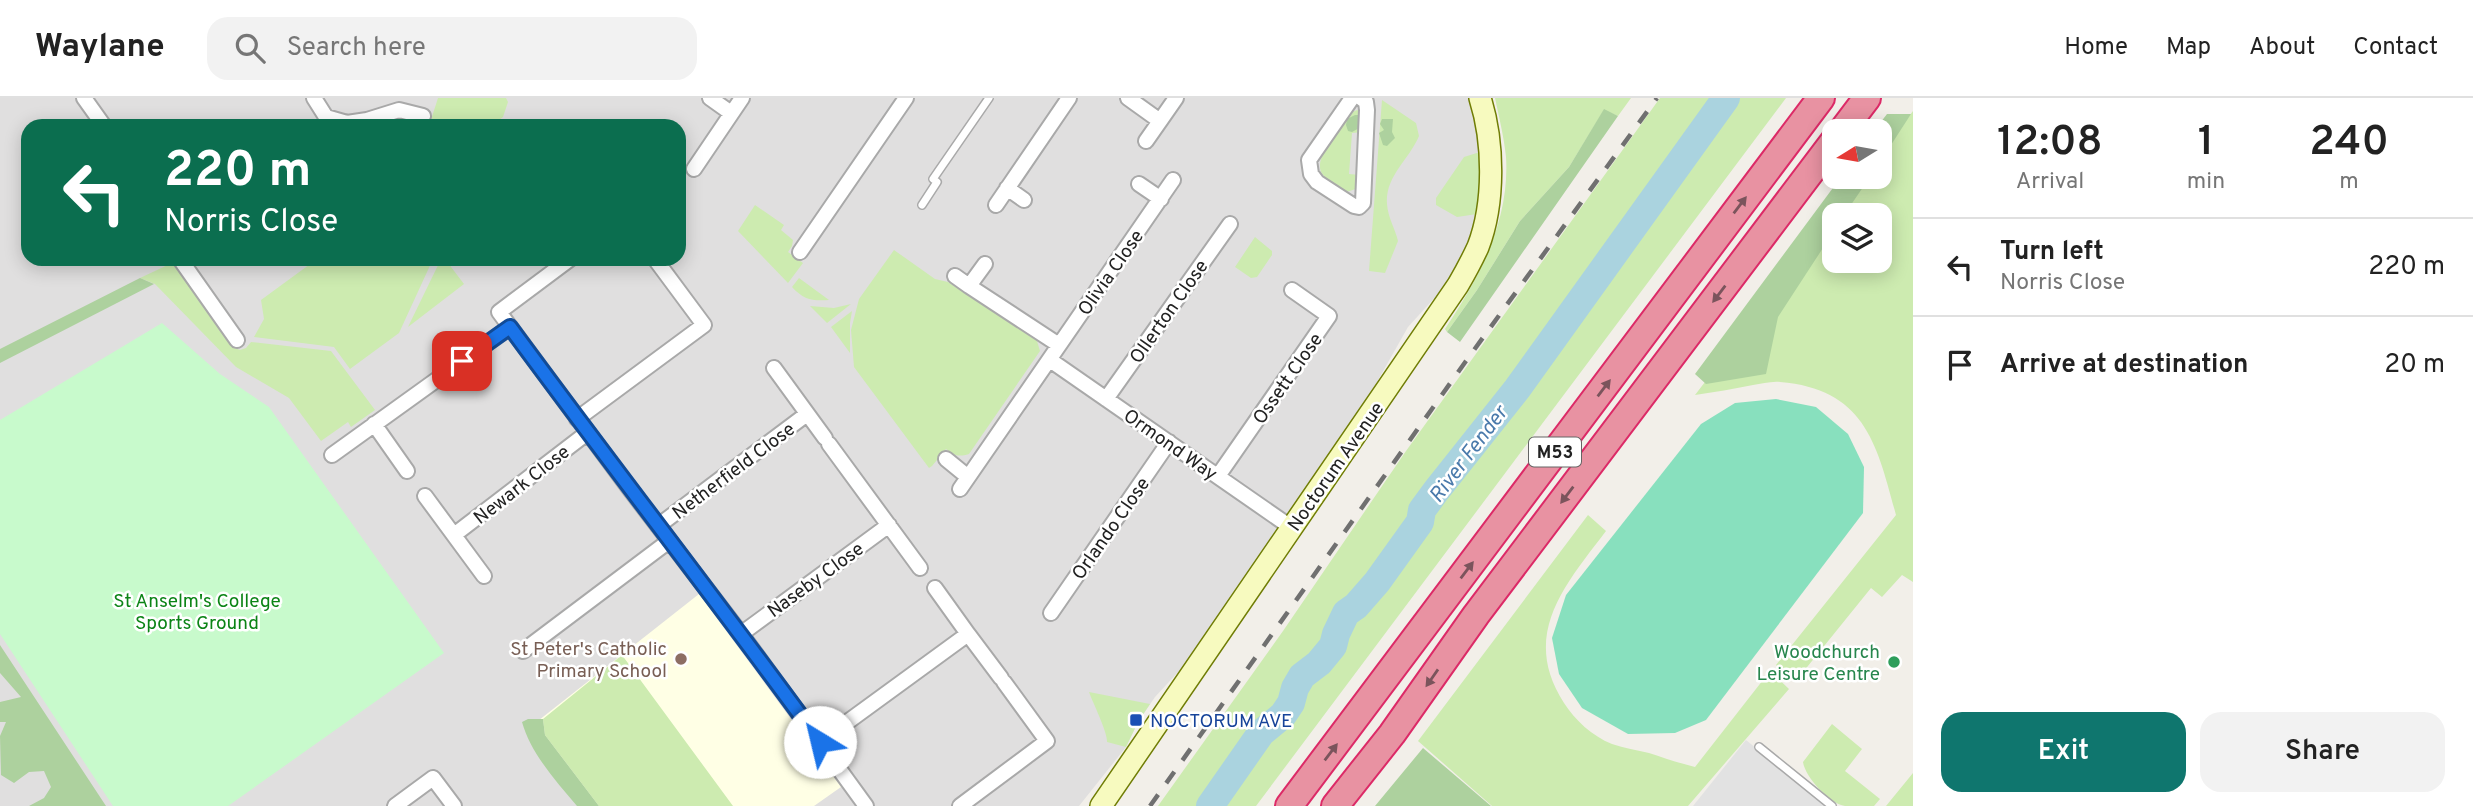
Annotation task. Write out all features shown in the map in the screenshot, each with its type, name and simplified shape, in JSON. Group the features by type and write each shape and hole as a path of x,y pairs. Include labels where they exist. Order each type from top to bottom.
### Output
{"highway":[{"name":"M53","path":"1290,806 1821,98"},
{"name":"M53","path":"1335,806 1392,734 1485,604 1822,157"}],"street":[{"path":"314,98 326,117 333,119"},
{"path":"710,98 731,113"},
{"path":"694,169 742,98"},
{"path":"800,252 906,98"},
{"path":"996,205 1069,98"},
{"path":"1128,98 1160,121"},
{"path":"1146,141 1176,98"},
{"path":"1352,98 1309,160 1311,174 1317,182 1359,207 1363,203 1367,110 1366,102 1361,98"},
{"name":"Noctorum Avenue","path":"1101,806 1451,296 1478,247 1490,177 1490,145 1480,98"},
{"path":"88,99 100,119"},
{"path":"370,119 399,110 423,116"},
{"name":"Olivia Close","path":"946,459 964,483 1173,180"},
{"path":"1139,184 1161,199"},
{"path":"1007,188 1024,200"},
{"name":"Ollerton Close","path":"1106,398 1230,224"},
{"path":"969,286 985,264"},
{"path":"185,266 237,340"},
{"path":"561,266 499,312 587,433 741,634 820,742 861,804"},
{"path":"577,419 704,325 660,266"},
{"path":"955,276 1059,345"},
{"name":"Ossett Close","path":"1218,476 1329,316 1292,290"},
{"path":"332,455 510,327"},
{"name":"Ormond Way","path":"1050,359 1292,528"},
{"name":"Netherfield Close","path":"774,368 889,525"},
{"name":"Netherfield Close","path":"658,526 807,414"},
{"path":"374,424 407,471"},
{"name":"Newark Close","path":"454,535 587,433"},
{"name":"Orlando Close","path":"1051,613 1169,442"},
{"name":"Newark Close","path":"425,496 484,576"},
{"path":"889,525 920,568"},
{"name":"Naseby Close","path":"741,634 889,525"},
{"path":"523,651 669,541"},
{"path":"935,589 1047,741 960,806"},
{"path":"820,742 968,634"},
{"path":"395,806 433,778 454,806"}],"lane":[{"path":"922,205 937,182 933,179 989,98"},
{"path":"1759,747 1832,806"}],"shaded area":[{"path":"0,98 1473,98 1481,129 1483,188 1474,234 1448,283 1408,327 1356,419 1192,657 1155,697 1138,722 1126,747 1079,806 0,806"},
{"name":"St Peter's Catholic Primary School","path":"699,594 841,787 814,806 595,806 534,724"},
{"path":"1746,740 1827,806 1693,806"}],"green space":[{"path":"438,98 506,98 508,102 500,119 431,119"},
{"path":"1495,98 1631,98 1618,116 1604,110 1569,167 1520,221 1447,332 1445,329 1490,248 1503,204 1506,157"},
{"path":"1660,98 1786,98 1256,806 1158,806 1283,631 1406,451"},
{"path":"1382,100 1416,123 1419,136 1387,194 1388,209 1398,241 1385,273 1369,271"},
{"path":"1360,109 1363,132 1352,133 1349,174 1360,175 1358,188 1347,192 1323,175 1320,169 1321,161 1341,126 1352,112"},
{"path":"1604,109 1618,116 1460,342 1447,332 1520,221 1569,167"},
{"path":"1913,111 1913,582 1902,575 1882,597 1871,588 1795,682 1776,665 1896,515 1882,465 1863,424 1849,408 1831,396 1809,387 1773,382 1695,395 1822,229 1822,273 1892,273 1892,203 1842,203 1853,189 1892,189 1892,139"},
{"path":"1887,114 1911,114 1892,143 1892,119 1883,119"},
{"path":"1363,115 1363,126 1352,132 1348,131 1347,119"},
{"path":"1382,119 1393,119 1392,132 1395,138 1387,146 1383,145 1379,133 1384,130 1380,124"},
{"path":"1483,151 1477,214 1457,217 1436,205 1436,198 1464,157"},
{"path":"1832,189 1862,189 1852,203 1822,203 1822,249 1778,317 1766,374 1706,384 1695,374"},
{"path":"755,205 784,225 781,230 793,240 788,252 803,263 788,283 738,231"},
{"path":"1255,237 1272,251 1272,255 1257,277 1251,278 1235,267"},
{"path":"894,250 935,279 948,282 1037,341 1040,351 969,454 957,455 946,449 929,468 854,367 851,330 859,299"},
{"path":"166,266 174,266 235,348 240,350 251,342 331,351 375,410 351,427 348,422 321,441 289,398 236,367 155,284 140,278"},
{"path":"307,266 430,266 399,333 350,369 334,347 254,337 264,319 261,300"},
{"path":"438,266 450,266 464,284 408,327"},
{"path":"140,278 154,284 0,363 0,349"},
{"path":"799,278 829,300 813,300 800,295 792,287"},
{"path":"851,304 827,323 810,306 834,308"},
{"path":"852,311 850,323 850,353 831,327"},
{"name":"St Anselm's College Sports Ground","path":"162,323 220,374 269,407 444,653 228,806 113,806 0,634 0,420"},
{"path":"1776,399 1816,407 1848,434 1864,467 1863,513 1706,720 1675,733 1628,734 1582,708 1559,674 1552,638 1566,595 1701,424 1735,403"},
{"path":"1588,515 1606,531 1563,591 1547,633 1546,655 1551,678 1564,703 1585,727 1612,744 1695,767 1770,671 1789,689 1688,806 1492,806 1418,741"},
{"path":"0,645 106,806 29,806 44,798 51,787 44,771 29,772 14,783 1,775 0,736 6,722 0,722 0,702 21,697 0,673"},
{"path":"622,655 733,806 599,806 545,735 543,719"},
{"path":"1089,692 1150,704 1126,747 1107,742"},
{"path":"528,719 543,719 545,735 599,806 577,806 561,787 531,745 522,722"},
{"path":"1832,724 1862,749 1845,771 1880,799 1874,806 1839,804 1819,789 1808,775 1803,762"},
{"path":"1423,748 1491,806 1375,806"},
{"path":"1913,773 1913,806 1886,806"}],"waterway":[{"name":"River Fender","path":"1210,806 1261,733 1283,715 1302,676 1319,663 1333,646 1346,613 1356,606 1377,582 1420,522 1422,510 1517,389 1726,98"}],"railway":[{"path":"1150,806 1466,361 1657,98"}],"place":[{"name":"St Peter's Catholic Primary School","path":"681,659"},
{"name":"Woodchurch Leisure Centre","path":"1894,662"},
{"name":"NOCTORUM AVE","path":"1136,720"}],"route":[{"path":"462,361 510,327 820,742"}]}
